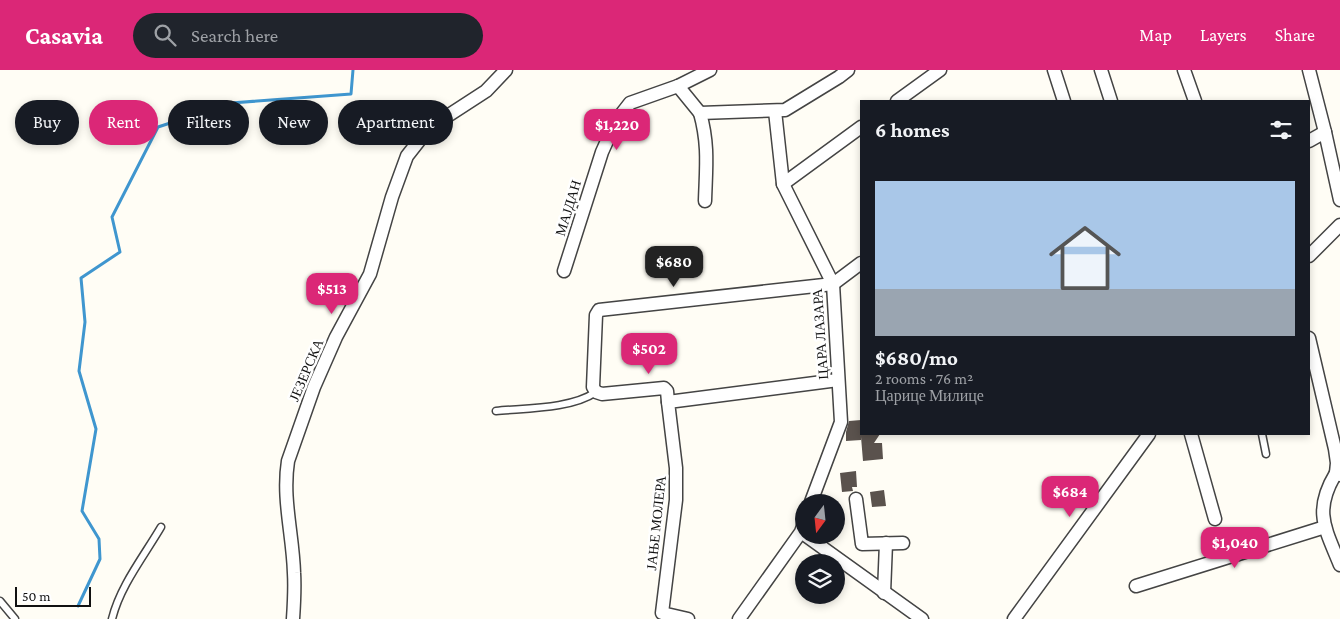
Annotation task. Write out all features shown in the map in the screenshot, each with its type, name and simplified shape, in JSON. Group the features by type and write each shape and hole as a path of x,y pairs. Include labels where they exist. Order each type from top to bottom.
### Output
{"street":[{"name":"ЈЕЗЕРСКА","path":"293,619 294,572 286,497 286,470 314,386 336,337 370,274 392,197 407,156 429,128 486,91 506,70"},
{"name":"МАЈДАН","path":"565,270 602,152 616,121 630,103 678,86 710,70"},
{"path":"700,113 785,110 848,70"},
{"path":"898,100 940,70"},
{"path":"1054,70 1064,100"},
{"path":"1101,70 1111,100"},
{"path":"1184,70 1195,100"},
{"path":"1309,70 1326,132 1340,200"},
{"path":"678,86 700,113 705,132 707,156 705,201"},
{"name":"ЦАРА ЛАЗАРА","path":"775,111 783,184 833,284 841,422 814,494"},
{"path":"783,184 860,128"},
{"path":"1310,140 1326,132"},
{"path":"1310,255 1340,225"},
{"path":"838,380 668,402 667,391 664,388 602,394 596,392 593,387 596,315 599,310 833,284 860,264"},
{"path":"1310,342 1338,463 1338,474 1330,484 1323,502 1323,515 1325,526 1340,565"},
{"name":"ЈАЊЕ МОЛЕРА","path":"668,402 676,468 676,500 662,613 688,619"},
{"path":"1014,619 1148,435"},
{"path":"1191,435 1215,519"},
{"path":"856,499 862,544 903,543"},
{"path":"1136,586 1325,526"},
{"path":"739,619 795,542"},
{"path":"884,593 886,543"},
{"path":"820,544 884,593 922,619"}],"lane":[{"path":"496,411 570,404 596,392"},
{"path":"1262,435 1266,454"},
{"path":"112,619 122,590 161,527"},
{"path":"0,601 15,619"}],"building":[{"path":"860,420 860,435 879,435 874,443 882,443 883,459 863,461 861,437 861,440 846,441 849,421"},
{"path":"856,471 857,487 852,487 853,491 842,492 840,473"},
{"path":"884,490 886,506 872,507 870,492"}],"waterway":[{"path":"78,606 100,559 99,539 82,511 96,429 79,371 85,322 81,278 120,252 112,217 158,127 231,103 351,94 353,70"}]}
